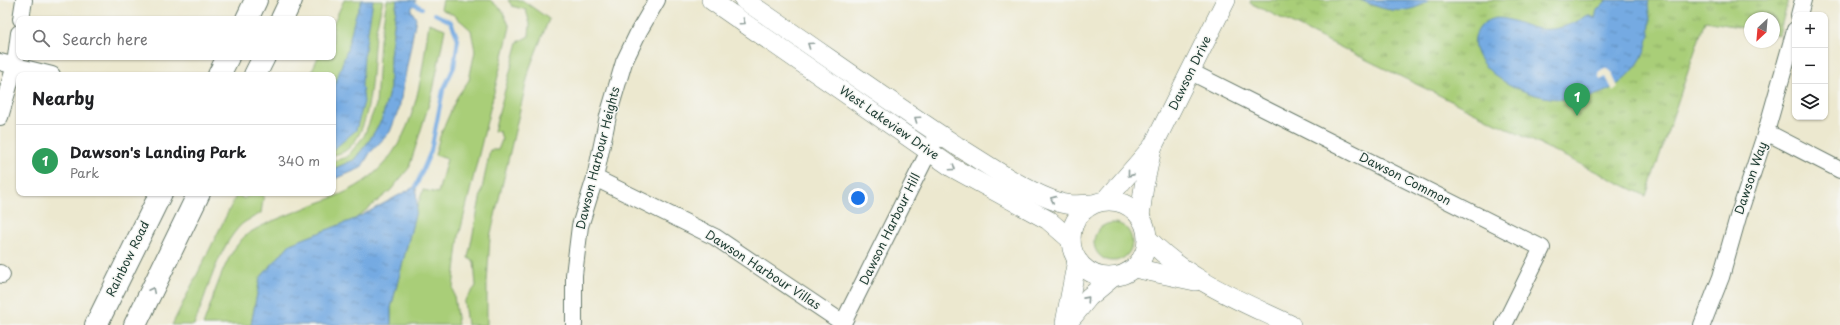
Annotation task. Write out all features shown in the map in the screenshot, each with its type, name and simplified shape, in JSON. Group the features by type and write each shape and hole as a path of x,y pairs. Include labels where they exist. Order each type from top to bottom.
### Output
{"main road":[{"path":"248,16 256,0"},
{"path":"283,16 291,0"},
{"path":"220,72 226,60"},
{"path":"256,72 262,60"},
{"name":"Rainbow Road","path":"96,325 160,196"},
{"path":"135,325 197,196"}],"street":[{"path":"21,16 24,0"},
{"name":"Dawson Harbour Heights","path":"574,325 574,274 580,226 595,178 608,116 620,75 639,31 657,0"},
{"name":"West Lakeview Drive","path":"711,0 929,151 978,183 1048,220 1071,240"},
{"name":"West Lakeview Drive","path":"744,0 939,134 990,166 1052,199 1073,206 1098,202"},
{"name":"Dawson Drive","path":"1140,216 1144,186 1153,146 1226,0"},
{"path":"1800,12 1803,0"},
{"name":"Dawson Way","path":"1702,325 1721,277 1738,217 1766,132 1792,41"},
{"path":"0,117 8,64 16,42"},
{"path":"8,64 40,72"},
{"name":"Dawson Common","path":"1191,72 1542,248 1504,325"},
{"path":"1766,132 1840,170"},
{"name":"Dawson Harbour Hill","path":"843,324 929,151 939,134"},
{"name":"Dawson Drive","path":"1098,202 1153,146"},
{"name":"Dawson Harbour Villas","path":"595,178 715,237 843,324"},
{"path":"1098,202 1124,203 1140,216 1146,227 1148,239 1142,260 1134,268 1124,274 1113,277 1102,277 1092,273 1077,260 1072,250 1072,229 1076,219 1082,211 1098,202"},
{"path":"1148,239 1158,250 1202,282 1287,324"},
{"path":"1065,325 1077,260"},
{"path":"1134,268 1202,282"},
{"path":"1065,325 1089,297 1113,277"}],"green space":[{"path":"344,0 383,0 375,36 366,114 361,129 354,142 345,151 336,154 336,72 311,72 317,60 336,60 336,17"},
{"path":"387,0 397,0 390,57 390,88 382,119 369,141 354,160 336,168 336,160 347,157 364,136 376,105 380,40"},
{"path":"443,0 490,0 502,10 510,27 459,236 453,288 458,325 391,325 391,308 417,207 423,190 438,193 447,159 435,155 440,136 457,97 469,80 475,51 471,30 454,15 441,9"},
{"path":"508,0 522,0 549,19 530,67 490,237 487,283 487,325 467,325 464,302 476,286 474,261 468,258 490,150 498,150 502,140 500,132 494,131 518,42 529,36 530,24 526,10 512,6"},
{"path":"1251,0 1788,0 1780,31 1780,12 1744,12 1744,28 1705,21 1646,196 1250,3"},
{"path":"429,23 445,29 433,91 409,168 390,191 355,219 290,244 260,278 251,325 203,325 219,280 229,258 247,234 264,225 349,190 370,177 386,162 398,145 407,126 414,106 423,65"},
{"path":"236,196 240,196 244,199 247,196 264,196 261,213 242,224 233,234 219,258 194,325 172,325"},
{"path":"1109,223 1117,223 1127,228 1131,235 1131,249 1127,256 1117,261 1109,261 1099,256 1097,253 1094,246 1094,238 1099,228 1102,226"}],"water":[{"path":"362,0 373,0 364,56 362,85 364,102 356,130 336,147 336,81 347,50 355,17"},
{"path":"397,0 416,0 411,10 416,18 399,109 390,132 370,153 361,168 336,179 336,168 354,160 369,141 382,119 390,88 390,57"},
{"path":"1360,0 1430,0 1412,9 1395,10 1378,7"},
{"path":"1607,0 1649,0 1648,6 1650,26 1645,50 1641,59 1617,85 1587,97 1555,99 1524,91 1499,78 1481,61 1474,42 1483,24 1489,20 1503,18 1533,28 1559,28 1571,24 1588,15 1595,18 1597,10"},
{"path":"416,186 417,207 391,308 391,325 251,325 260,278 290,244 355,219"}],"pier":[{"path":"1602,69 1607,69 1611,72 1618,87 1613,91 1606,77 1600,80 1598,73"}],"waterway":[{"path":"414,4 422,8"},
{"path":"416,186 431,151 443,90 454,67 458,39 451,22 435,14"}],"place":[{"name":"Dawson's Landing Park","path":"1577,116"}]}
